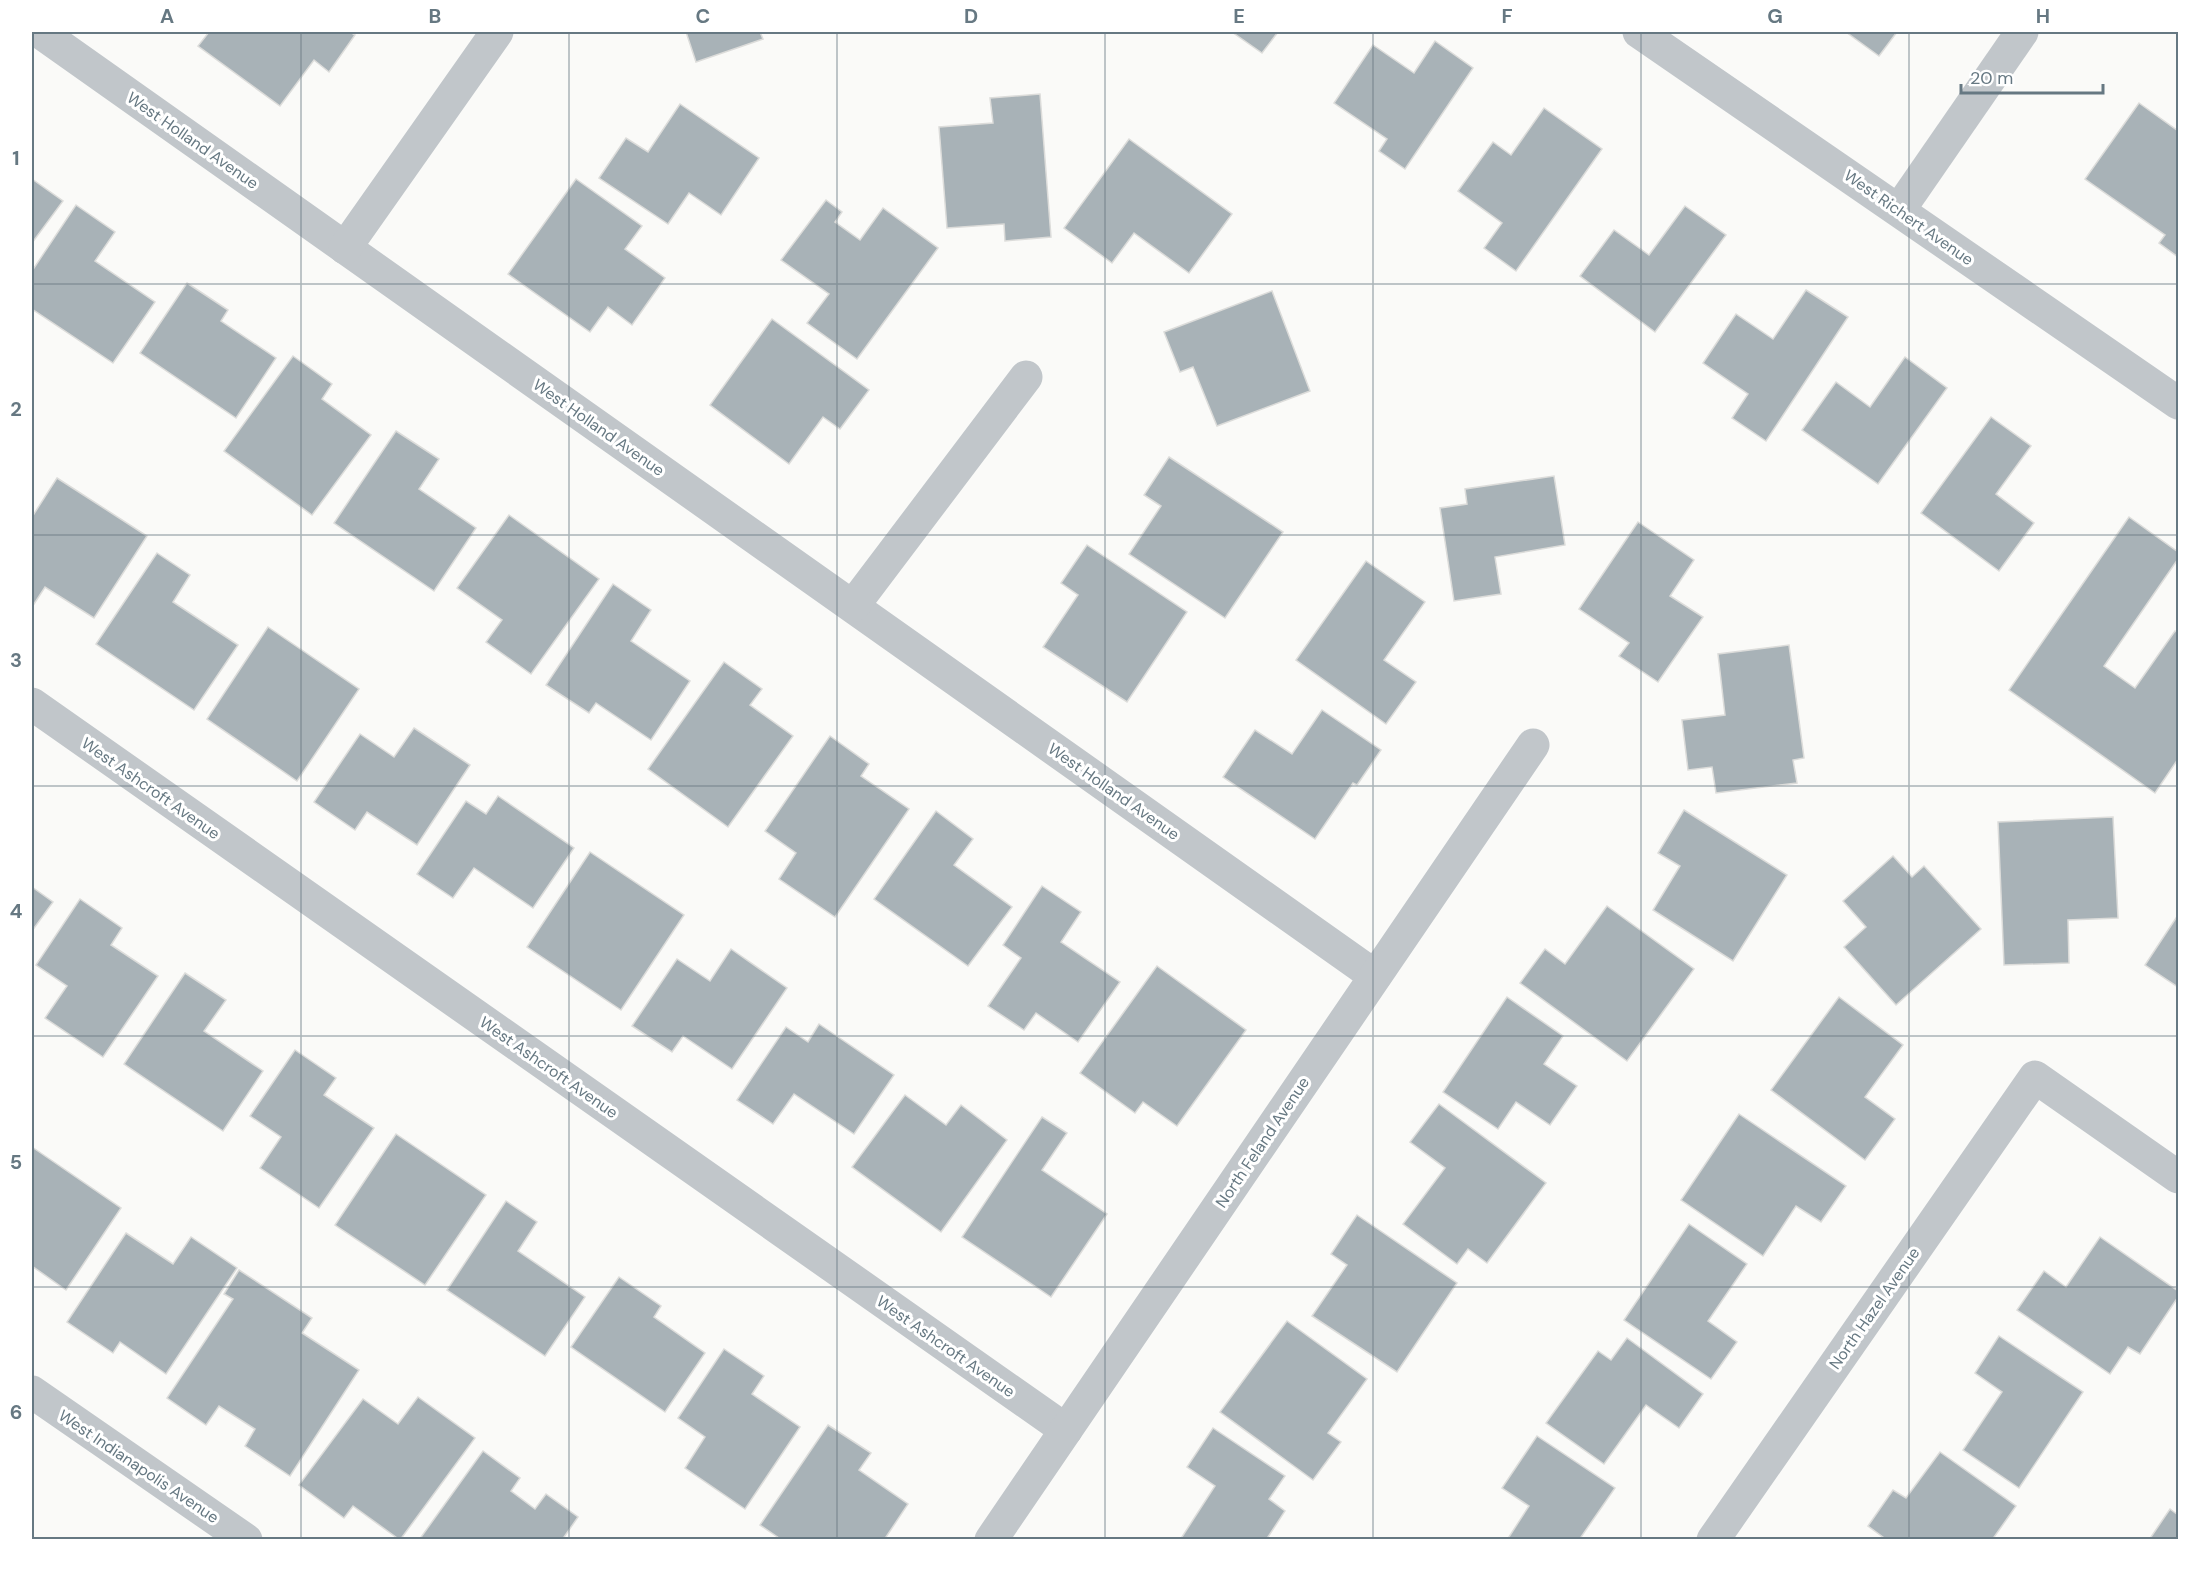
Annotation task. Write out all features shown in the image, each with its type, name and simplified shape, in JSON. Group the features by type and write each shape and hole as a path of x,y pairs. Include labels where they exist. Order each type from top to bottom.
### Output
{"street":[{"name":"West Holland Avenue","path":"40,32 1376,976"},
{"path":"345,248 496,32"},
{"name":"West Richert Avenue","path":"1639,32 2178,403"},
{"path":"1899,210 2022,32"},
{"path":"853,606 1026,377"},
{"name":"West Ashcroft Avenue","path":"32,704 1066,1430"},
{"name":"North Feland Avenue","path":"991,1539 1533,745"},
{"name":"North Hazel Avenue","path":"1713,1539 2035,1077 2178,1178"},
{"name":"West Indianapolis Avenue","path":"32,1392 246,1539"}],"building":[{"path":"209,32 350,32 355,35 329,72 314,60 280,106 198,46"},
{"path":"686,32 760,32 763,39 696,62"},
{"path":"1232,32 1278,32 1262,53"},
{"path":"1846,32 1897,32 1879,56"},
{"path":"1435,41 1473,68 1405,169 1379,151 1387,139 1334,103 1373,45 1414,73"},
{"path":"1040,94 1051,237 1005,241 1004,224 947,228 939,127 993,123 990,98"},
{"path":"2139,103 2178,131 2178,257 2159,243 2165,235 2085,179"},
{"path":"680,104 759,158 721,215 689,193 668,224 599,178 626,138 648,152"},
{"path":"1544,108 1602,149 1516,271 1484,248 1502,223 1458,191 1493,142 1511,155"},
{"path":"1129,139 1232,214 1189,273 1134,233 1112,263 1064,228"},
{"path":"32,179 63,201 32,243"},
{"path":"576,179 642,226 625,249 665,278 632,325 608,307 590,332 508,274"},
{"path":"826,200 842,212 835,222 860,240 883,208 938,248 857,359 807,323 829,294 781,260"},
{"path":"76,205 115,232 95,261 155,302 113,363 32,309 32,271"},
{"path":"1685,206 1726,235 1655,332 1580,276 1614,230 1649,255"},
{"path":"187,283 228,310 221,321 276,358 236,418 140,353"},
{"path":"1806,290 1848,317 1766,441 1732,418 1748,394 1703,363 1736,314 1773,339"},
{"path":"1272,291 1310,391 1217,426 1193,367 1180,372 1164,332"},
{"path":"772,319 869,390 840,429 823,417 789,464 710,405"},
{"path":"293,356 332,384 322,399 371,435 312,515 224,451"},
{"path":"1905,357 1947,388 1878,484 1802,430 1836,382 1870,407"},
{"path":"1991,417 2031,446 1996,494 2034,523 1999,571 1921,513"},
{"path":"396,431 439,459 419,489 476,528 434,591 334,523"},
{"path":"1169,457 1283,532 1225,618 1129,554 1161,506 1144,495"},
{"path":"1554,476 1565,545 1495,557 1501,594 1454,601 1440,508 1467,504 1465,489"},
{"path":"57,478 147,536 94,618 45,587 34,604 32,602 32,517"},
{"path":"509,515 599,579 531,674 486,642 502,620 457,588"},
{"path":"2129,517 2178,552 2178,559 2104,666 2135,688 2175,631 2178,633 2178,759 2155,793 2009,690"},
{"path":"1638,522 1694,560 1670,596 1703,617 1658,682 1619,656 1629,643 1579,609"},
{"path":"1087,545 1187,612 1127,702 1043,647 1078,595 1061,583"},
{"path":"157,553 190,575 173,602 238,645 194,710 96,644"},
{"path":"1366,561 1425,602 1384,660 1416,682 1386,724 1296,660"},
{"path":"613,584 651,610 631,641 690,681 651,740 596,703 589,713 546,685"},
{"path":"268,627 359,689 297,781 207,719"},
{"path":"1789,645 1804,758 1793,760 1797,783 1716,793 1712,767 1688,770 1682,720 1725,715 1718,654"},
{"path":"724,662 762,689 750,705 793,736 728,827 648,769"},
{"path":"1322,710 1381,750 1357,785 1353,783 1315,839 1223,777 1255,730 1292,754"},
{"path":"414,728 470,765 417,845 367,812 355,830 314,802 360,734 394,757"},
{"path":"830,736 869,764 861,776 909,809 835,917 779,879 796,853 765,831"},
{"path":"498,796 574,848 533,908 474,868 453,898 417,874 466,801 486,814"},
{"path":"1684,810 1787,875 1733,961 1653,910 1680,866 1658,853"},
{"path":"936,811 973,839 954,865 1012,907 968,966 874,899"},
{"path":"2113,817 2118,918 2068,920 2069,963 2004,965 1998,822"},
{"path":"590,852 684,915 621,1010 527,947"},
{"path":"1893,856 1912,877 1924,866 1981,929 1896,1005 1844,947 1866,927 1843,901"},
{"path":"1042,886 1081,912 1061,942 1120,982 1078,1042 1036,1013 1024,1030 988,1006 1021,958 1003,945"},
{"path":"32,887 53,902 32,931"},
{"path":"80,899 122,928 111,945 158,976 103,1057 45,1018 67,986 36,965"},
{"path":"1607,906 1694,969 1627,1061 1520,983 1545,949 1565,964"},
{"path":"2178,915 2178,987 2145,965"},
{"path":"731,949 787,988 732,1069 683,1036 672,1052 632,1026 677,959 710,981"},
{"path":"1157,966 1246,1030 1177,1126 1143,1102 1135,1113 1080,1073"},
{"path":"185,973 226,1000 204,1031 263,1071 223,1131 124,1064"},
{"path":"1507,997 1563,1036 1544,1064 1577,1086 1550,1125 1516,1102 1498,1129 1443,1092"},
{"path":"1839,997 1903,1045 1865,1097 1895,1119 1865,1160 1771,1090"},
{"path":"819,1024 894,1075 854,1134 794,1094 773,1124 737,1100 786,1027 808,1042"},
{"path":"295,1050 336,1078 324,1095 374,1128 319,1208 260,1168 281,1137 250,1116"},
{"path":"905,1095 946,1125 961,1105 1007,1140 941,1232 852,1167"},
{"path":"1439,1104 1546,1183 1487,1263 1468,1249 1457,1264 1403,1224 1445,1168 1410,1142"},
{"path":"1739,1114 1846,1186 1821,1222 1796,1206 1763,1256 1681,1200"},
{"path":"1042,1117 1067,1133 1042,1170 1107,1214 1051,1297 962,1237"},
{"path":"396,1134 486,1195 425,1285 335,1225"},
{"path":"32,1147 121,1208 66,1290 32,1266"},
{"path":"506,1201 537,1222 518,1251 585,1297 545,1356 447,1290"},
{"path":"1357,1215 1457,1283 1397,1372 1312,1316 1347,1265 1331,1254"},
{"path":"1689,1224 1747,1264 1708,1321 1737,1342 1711,1379 1624,1320"},
{"path":"126,1233 173,1264 191,1237 237,1268 166,1374 120,1342 113,1353 67,1322"},
{"path":"2100,1237 2178,1291 2178,1297 2140,1354 2128,1347 2110,1374 2017,1310 2044,1271 2066,1287"},
{"path":"239,1270 312,1318 302,1333 359,1370 290,1476 245,1446 255,1429 219,1406 206,1425 167,1398 233,1299 224,1294"},
{"path":"619,1277 661,1306 654,1317 705,1353 665,1412 571,1347"},
{"path":"1287,1321 1367,1379 1328,1433 1341,1442 1313,1480 1220,1412"},
{"path":"1999,1336 2083,1392 2019,1488 1963,1450 2002,1392 1975,1373"},
{"path":"1627,1338 1703,1394 1679,1428 1646,1405 1604,1464 1546,1423 1598,1351 1611,1360"},
{"path":"724,1349 764,1376 752,1394 800,1427 745,1509 685,1468 705,1437 678,1418"},
{"path":"418,1397 475,1438 400,1540 353,1506 344,1518 299,1485 363,1399 398,1424"},
{"path":"828,1425 871,1453 859,1470 908,1504 884,1540 782,1540 760,1525"},
{"path":"1213,1428 1285,1476 1269,1499 1285,1511 1266,1540 1180,1540 1215,1486 1187,1467"},
{"path":"1537,1436 1615,1488 1581,1537 1585,1540 1507,1540 1529,1506 1502,1488"},
{"path":"483,1451 520,1478 511,1491 535,1509 546,1494 578,1517 562,1540 419,1540"},
{"path":"1940,1452 2016,1506 1992,1540 1887,1540 1868,1526 1893,1490 1906,1498"},
{"path":"2170,1509 2178,1515 2178,1540 2149,1540"}]}
